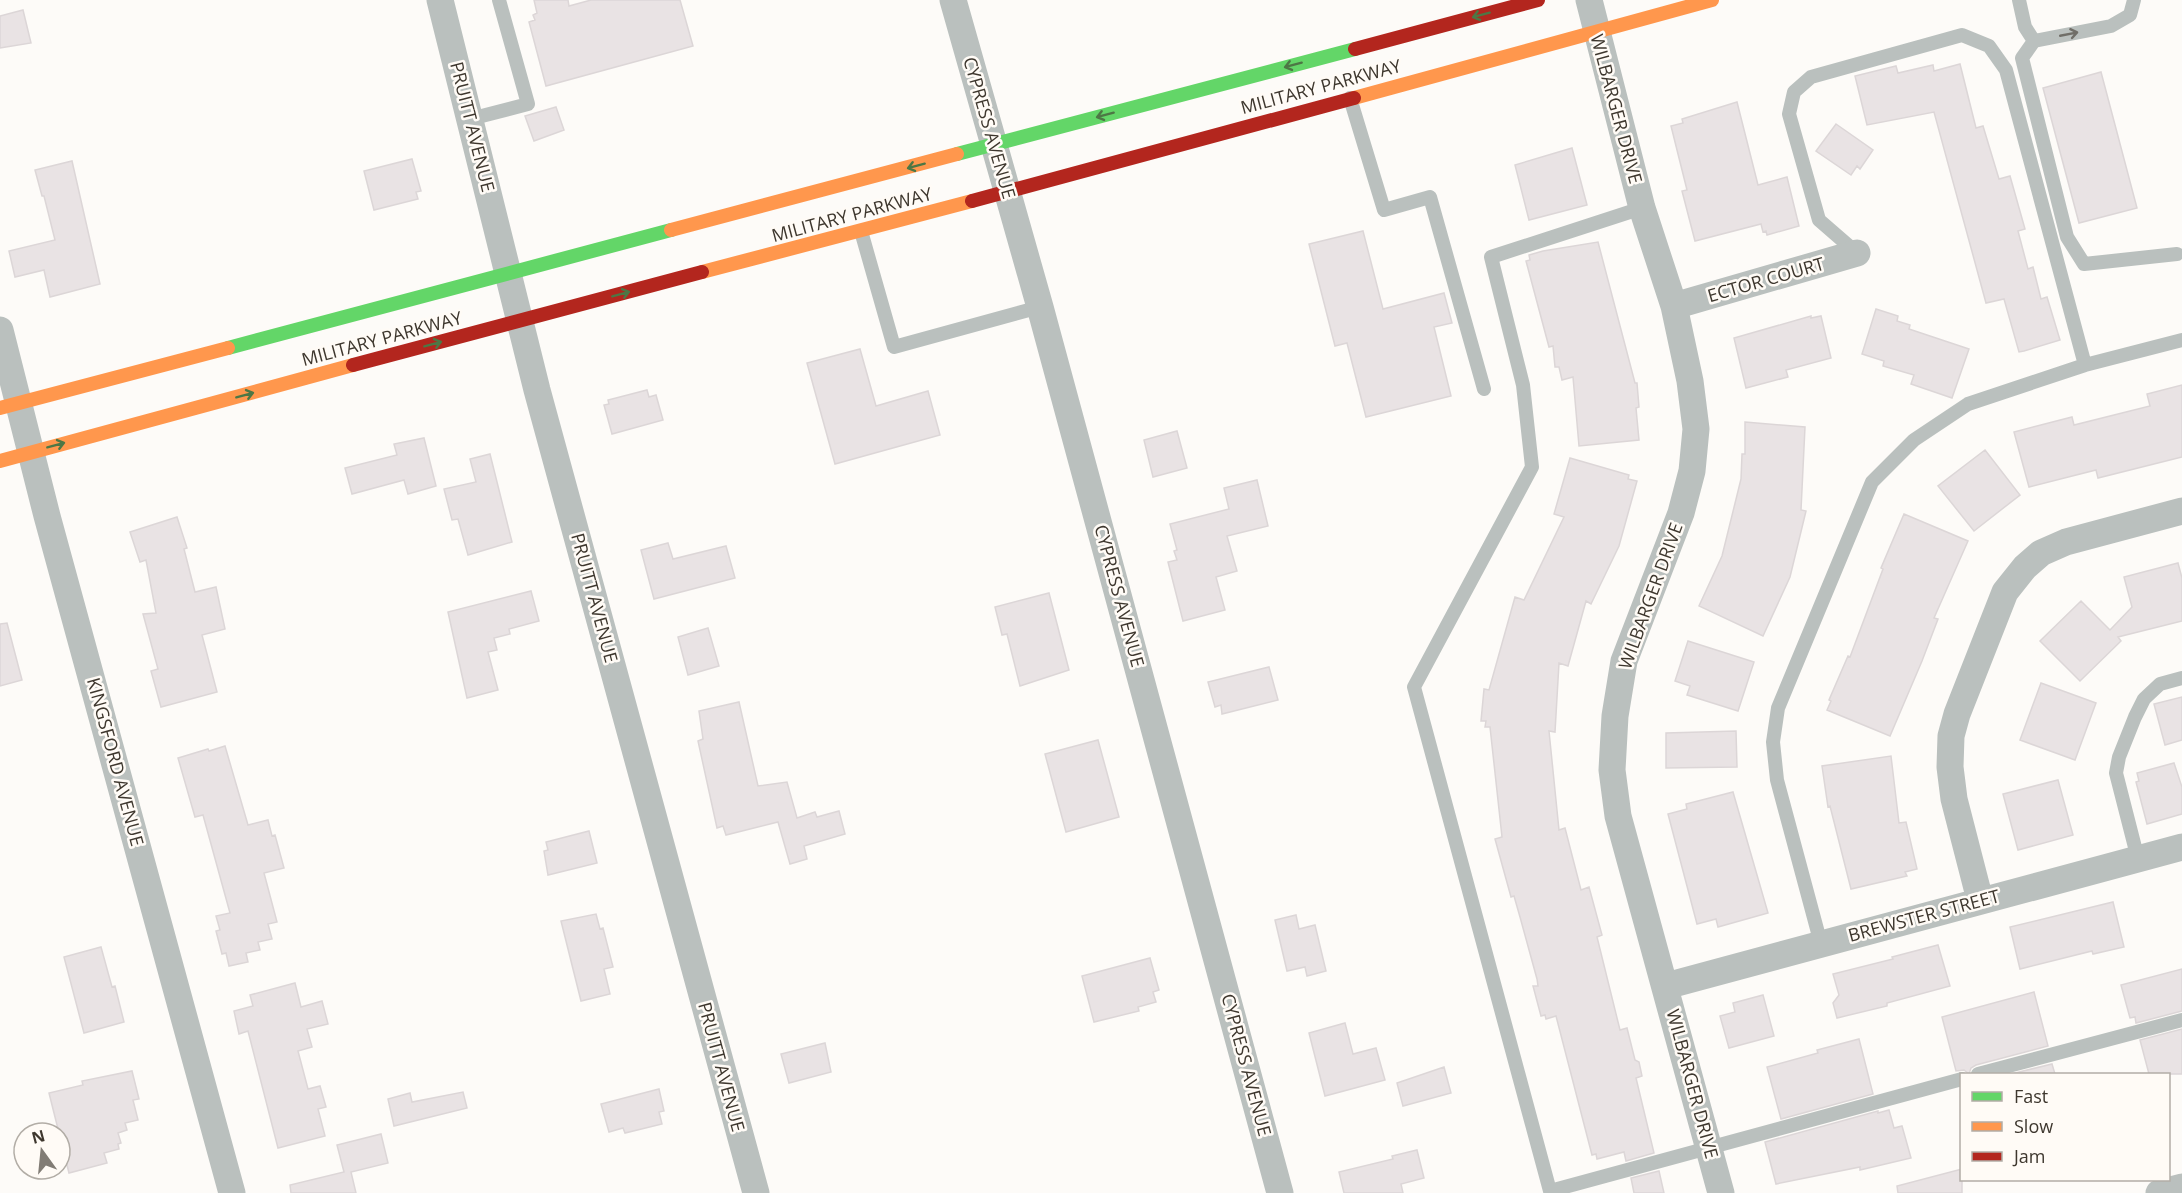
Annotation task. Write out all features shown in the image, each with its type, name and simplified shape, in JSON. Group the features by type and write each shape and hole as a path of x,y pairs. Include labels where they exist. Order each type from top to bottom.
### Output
{"main road":[{"name":"MILITARY PARKWAY","path":"10,406 1538,0"},
{"name":"MILITARY PARKWAY","path":"0,461 519,320 1008,192 1712,0"}],"street":[{"name":"PRUITT AVENUE","path":"440,0 519,320 756,1193"},
{"name":"CYPRESS AVENUE","path":"953,0 1040,307 1281,1193"},
{"name":"WILBARGER DRIVE","path":"1589,0 1595,31 1642,208 1674,306 1690,381 1696,429 1692,471 1667,551 1624,661 1616,716 1612,770 1618,816 1721,1193"},
{"name":"ECTOR COURT","path":"1674,306 1857,253"},
{"name":"KINGSFORD AVENUE","path":"0,330 10,406 31,452 232,1193"},
{"path":"1980,900 1954,799 1950,767 1951,736 1957,714 2005,592 2025,567 2041,554 2066,542 2182,511"},
{"name":"BREWSTER STREET","path":"1666,986 2182,847"},
{"path":"2159,1193 2182,1187"}],"lane":[{"path":"470,119 528,104 499,0"},
{"path":"2019,0 2025,27 2034,41"},
{"path":"2134,0 2130,15 2111,26 2034,41 2022,58 2067,237 2084,264 2176,254"},
{"path":"1857,253 1819,220 1789,114 1794,92 1811,77 1962,35 1989,46 2006,70 2085,365"},
{"path":"1350,98 1384,210 1430,196 1484,389"},
{"path":"1642,208 1491,257 1523,385 1532,467 1414,687 1550,1192 1960,1080"},
{"path":"861,231 894,347 1040,307"},
{"path":"1821,944 1777,780 1773,742 1778,708 1872,482 1914,440 1968,404 2085,365 2182,339"},
{"path":"2138,859 2116,773 2119,758 2144,699 2160,684 2182,678"},
{"path":"1982,1073 2182,1020"}],"building":[{"path":"534,0 568,0 569,6 591,0 680,0 693,46 546,86 529,22 535,20 533,15 537,13"},
{"path":"23,10 31,43 0,48 0,16"},
{"path":"1960,64 1976,128 1983,126 1999,179 2010,176 2025,229 2018,231 2028,269 2033,267 2041,299 2047,297 2060,340 2024,351 2019,352 2004,299 1986,303 1934,112 1867,125 1855,76 1896,66 1898,73 1933,65 1934,71"},
{"path":"2101,72 2137,208 2079,223 2043,88"},
{"path":"1737,102 1758,185 1787,177 1799,226 1767,235 1766,231 1763,232 1761,224 1695,241 1682,191 1687,190 1671,126 1683,123 1682,119"},
{"path":"556,107 564,130 534,141 525,116"},
{"path":"1836,124 1873,150 1860,169 1857,166 1851,175 1816,151"},
{"path":"1572,148 1587,205 1529,220 1515,165"},
{"path":"412,159 421,191 416,192 418,199 374,210 364,171"},
{"path":"72,161 100,284 50,297 44,270 15,277 9,251 55,240 35,170"},
{"path":"1363,231 1383,309 1444,293 1452,323 1434,327 1451,396 1366,417 1347,343 1335,346 1309,244"},
{"path":"1598,242 1635,383 1637,383 1639,407 1636,408 1639,440 1579,446 1573,377 1562,380 1559,367 1555,367 1553,346 1549,347 1526,261 1530,260 1529,255 1543,251"},
{"path":"1876,309 1898,316 1897,321 1910,325 1909,329 1969,349 1952,398 1911,384 1914,375 1883,366 1884,361 1862,354"},
{"path":"1811,316 1811,318 1821,316 1831,358 1786,370 1788,377 1746,388 1734,338"},
{"path":"860,349 876,406 928,391 940,435 835,464 807,363"},
{"path":"2182,385 2182,457 2098,478 2096,470 2029,487 2014,432 2072,417 2074,425 2150,406 2147,394"},
{"path":"647,390 649,397 656,395 663,420 612,434 604,405 609,404 608,400"},
{"path":"1745,422 1805,427 1801,510 1806,511 1790,577 1763,636 1699,606 1722,556 1741,479 1742,454 1745,454"},
{"path":"1177,431 1187,468 1153,477 1144,440"},
{"path":"424,438 436,486 408,494 404,480 352,494 345,468 397,455 394,444"},
{"path":"1985,450 2020,495 1974,531 1938,486"},
{"path":"490,454 512,542 468,555 458,519 452,520 444,489 476,482 470,459"},
{"path":"1570,458 1629,475 1628,479 1637,481 1619,546 1591,604 1586,601 1568,666 1559,663 1555,732 1549,731 1559,830 1565,828 1581,890 1589,887 1602,935 1597,937 1620,1030 1627,1028 1635,1060 1639,1062 1642,1076 1636,1078 1654,1153 1626,1161 1624,1152 1597,1159 1596,1154 1592,1155 1556,1016 1546,1019 1545,1015 1541,1016 1533,986 1538,986 1537,979 1514,896 1511,897 1495,839 1502,837 1490,727 1485,727 1486,721 1481,721 1484,689 1489,690 1515,597 1524,600 1564,517 1554,514"},
{"path":"1257,480 1268,526 1227,536 1237,571 1216,577 1225,610 1183,621 1168,562 1177,560 1174,551 1177,550 1170,524 1229,509 1224,488"},
{"path":"1904,514 1968,541 1934,618 1938,619 1890,736 1827,710 1848,656 1850,657 1883,569 1881,568"},
{"path":"177,517 187,548 184,549 195,592 216,587 225,629 202,635 217,692 161,707 151,671 158,669 143,614 156,613 146,560 140,562 130,532"},
{"path":"668,543 673,559 726,546 735,578 654,599 641,550"},
{"path":"2178,563 2182,578 2182,621 2118,637 2121,641 2080,681 2040,641 2081,601 2110,630 2132,607 2124,577"},
{"path":"531,591 539,621 509,629 510,634 494,638 497,650 488,652 498,690 467,698 448,612"},
{"path":"1049,593 1069,670 1020,686 1007,634 1002,635 995,607"},
{"path":"7,623 22,680 0,686 0,624"},
{"path":"708,628 719,666 688,675 678,637"},
{"path":"1688,641 1754,662 1738,711 1687,695 1690,686 1675,681"},
{"path":"1269,667 1278,700 1222,714 1221,705 1215,707 1208,682"},
{"path":"2041,683 2096,703 2075,760 2020,740"},
{"path":"2182,697 2182,740 2165,745 2154,704"},
{"path":"739,702 758,786 787,782 797,818 815,812 817,817 839,811 845,834 804,846 807,859 790,864 778,822 726,835 723,826 717,828 698,741 703,739 699,711"},
{"path":"1736,731 1737,767 1666,768 1666,733"},
{"path":"1098,740 1119,817 1066,832 1045,754"},
{"path":"225,746 248,825 268,820 272,836 275,835 284,868 264,873 277,922 268,924 272,939 258,942 260,950 246,953 248,962 229,966 226,953 222,954 216,931 220,930 216,916 230,913 203,815 195,817 178,758"},
{"path":"1891,756 1899,823 1906,822 1917,869 1905,872 1907,876 1851,889 1830,806 1828,807 1822,766"},
{"path":"2174,763 2182,787 2182,814 2147,824 2136,782 2139,781 2137,773"},
{"path":"2058,780 2073,835 2018,850 2003,794"},
{"path":"1733,792 1768,913 1718,927 1716,919 1697,924 1668,814 1687,809 1686,804"},
{"path":"589,831 597,863 548,875 544,851 548,850 546,842"},
{"path":"2113,902 2124,947 2093,954 2092,951 2020,969 2010,927"},
{"path":"596,914 600,929 603,928 613,967 604,969 610,994 581,1001 561,921"},
{"path":"1296,915 1299,929 1315,925 1326,971 1307,976 1305,967 1287,971 1275,920"},
{"path":"1938,945 1950,986 1887,1003 1887,1006 1837,1018 1833,1003 1839,995 1833,974"},
{"path":"101,947 112,987 115,986 124,1022 84,1033 64,957"},
{"path":"1150,958 1159,990 1153,992 1156,1002 1138,1007 1139,1011 1094,1022 1082,976"},
{"path":"2182,969 2182,1011 2136,1023 2135,1017 2130,1018 2121,985"},
{"path":"295,983 301,1007 322,1001 328,1024 307,1029 312,1047 298,1051 308,1089 320,1086 326,1107 318,1109 325,1136 278,1148 248,1031 239,1034 234,1011 253,1006 250,995"},
{"path":"2034,992 2048,1046 1976,1065 1971,1068 1969,1073 1964,1070 1956,1071 1942,1017"},
{"path":"1763,995 1774,1036 1729,1048 1720,1016 1735,1012 1733,1003"},
{"path":"1345,1023 1353,1054 1376,1048 1385,1080 1325,1096 1309,1033"},
{"path":"2182,1029 2182,1074 2149,1073 2140,1040"},
{"path":"1859,1039 1873,1094 1781,1119 1767,1067"},
{"path":"825,1043 831,1072 789,1083 781,1054"},
{"path":"2052,1064 2055,1073 2015,1073"},
{"path":"1444,1067 1451,1093 1403,1106 1397,1083"},
{"path":"132,1071 139,1099 133,1100 138,1120 125,1123 127,1130 118,1133 121,1143 118,1144 119,1149 104,1153 107,1163 72,1172 72,1121 56,1121 49,1093 83,1085 82,1081"},
{"path":"659,1089 664,1111 659,1112 662,1124 625,1133 623,1128 609,1132 601,1104"},
{"path":"463,1092 467,1108 394,1126 388,1099 410,1093 412,1102"},
{"path":"1889,1110 1894,1128 1902,1126 1911,1158 1860,1170 1860,1167 1776,1184 1765,1142"},
{"path":"381,1134 388,1163 351,1172 356,1193 291,1193 290,1185 344,1172 337,1145"},
{"path":"1417,1150 1424,1178 1401,1184 1403,1193 1344,1193 1339,1172 1393,1159 1392,1156"},
{"path":"1960,1170 1962,1193 1898,1193 1897,1186"},
{"path":"1659,1171 1664,1193 1634,1193 1631,1178"}],"traffic: fast":[{"path":"957,154 1355,49"},
{"path":"228,348 671,230"}],"traffic: slow":[{"path":"1354,98 1712,0"},
{"path":"671,230 957,154"},
{"path":"702,272 972,201"},
{"path":"0,408 228,348"},
{"path":"0,461 353,365"}],"traffic: jam":[{"path":"1355,49 1538,0"},
{"path":"972,201 1354,98"},
{"path":"353,365 702,272"}]}
